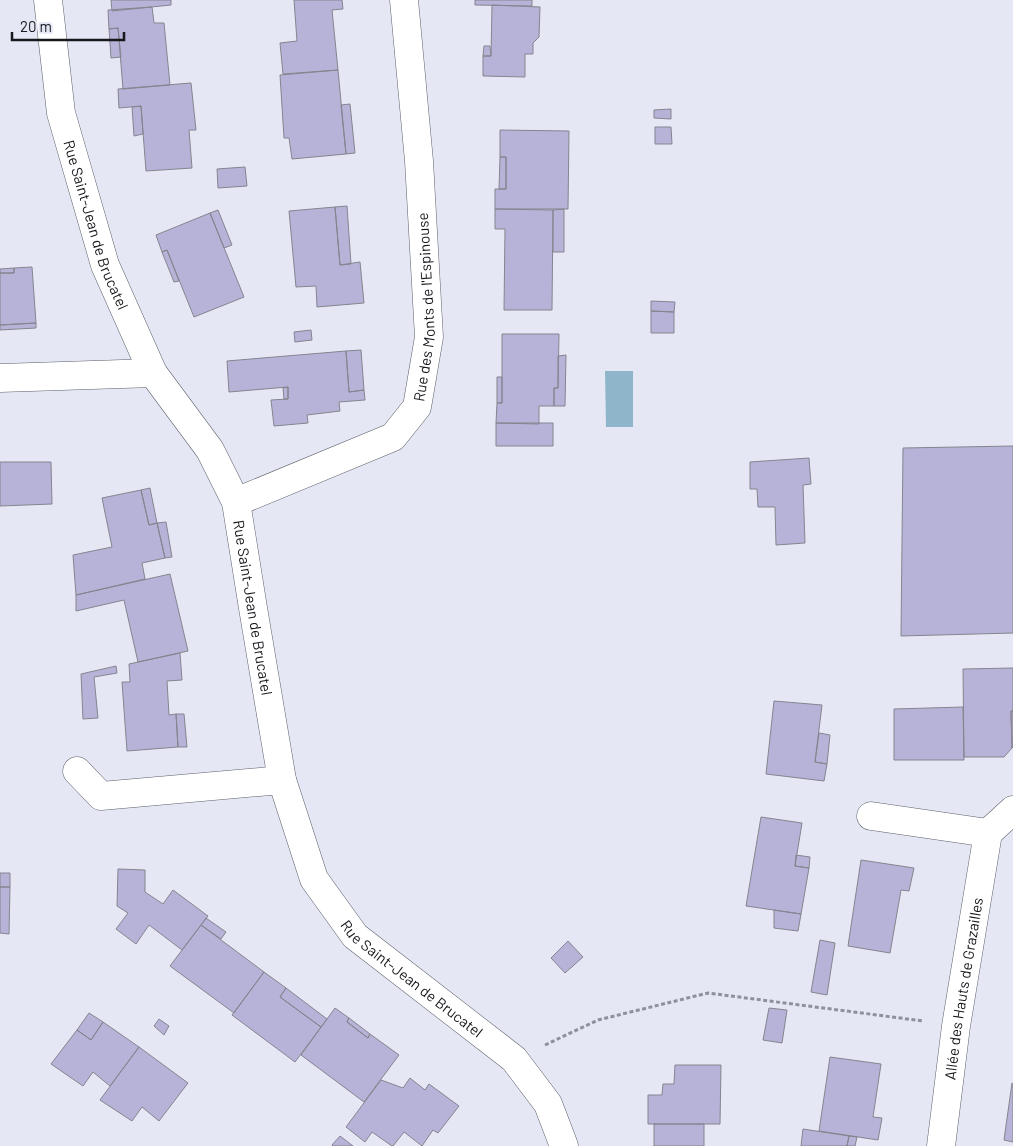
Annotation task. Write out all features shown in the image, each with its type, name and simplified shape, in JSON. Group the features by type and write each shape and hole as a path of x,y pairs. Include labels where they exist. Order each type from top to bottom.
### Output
{"street":[{"name":"Rue Saint-Jean de Brucatel","path":"48,0 61,114 105,265 153,373 210,450 236,502 252,608 282,780 314,879 355,936 514,1059 548,1104 564,1146"},
{"name":"Rue des Monts de l'Espinouse","path":"236,502 393,437 417,406 429,337 419,161 404,0"},
{"path":"0,378 153,373"},
{"path":"77,771 102,796 282,780"},
{"path":"871,816 988,833 1013,810"},
{"name":"Allée des Hauts de Grazailles","path":"941,1146 956,1026 988,833"}],"path":[{"path":"514,1059 598,1020 708,993 956,1026"}],"water":[{"path":"605,371 633,371 633,427 606,427"}],"building":[{"path":"111,0 171,0 171,5 112,11"},
{"path":"294,0 342,0 343,9 332,10 338,70 283,74 280,43 297,41"},
{"path":"475,0 532,0 532,6 475,5"},
{"path":"492,5 540,7 539,37 533,43 533,54 525,54 525,77 483,76 483,56 491,56"},
{"path":"152,7 154,23 164,23 170,85 123,89 118,28 109,29 108,10"},
{"path":"118,28 121,57 111,58 109,29"},
{"path":"484,46 490,46 491,56 483,56"},
{"path":"338,70 346,154 292,159 289,138 284,138 280,75"},
{"path":"191,83 196,130 189,130 192,168 146,171 141,106 119,108 118,89"},
{"path":"350,104 355,153 346,154 341,105"},
{"path":"141,106 143,134 134,136 132,107"},
{"path":"671,109 671,119 654,118 654,110"},
{"path":"655,127 671,127 672,144 655,144"},
{"path":"500,130 569,131 568,209 495,209 495,189 506,189 506,157 500,157"},
{"path":"500,157 506,157 506,189 499,189"},
{"path":"245,167 247,186 218,188 217,169"},
{"path":"347,206 351,264 340,265 335,207"},
{"path":"335,207 340,265 360,262 364,303 317,307 316,286 296,287 289,211"},
{"path":"495,209 553,210 552,310 504,310 505,229 495,229"},
{"path":"564,209 564,252 553,252 553,210"},
{"path":"218,210 232,245 224,248 210,213"},
{"path":"210,213 244,297 194,317 167,250 162,252 156,235"},
{"path":"167,250 179,281 174,282 162,252"},
{"path":"32,267 36,323 0,325 0,273 14,273 14,268"},
{"path":"14,268 14,273 0,273 0,269"},
{"path":"651,301 675,302 674,312 651,311"},
{"path":"651,311 674,312 674,333 651,333"},
{"path":"36,323 36,328 0,330 0,325"},
{"path":"311,330 312,340 295,342 294,332"},
{"path":"502,334 559,334 558,388 554,388 554,406 539,406 539,424 496,423 497,403 502,403"},
{"path":"361,350 364,390 349,392 346,351"},
{"path":"346,351 349,392 364,390 365,400 339,402 340,411 307,415 308,423 274,426 271,400 288,399 288,387 229,392 227,361"},
{"path":"566,355 565,406 554,406 554,388 558,388 558,356"},
{"path":"497,377 502,377 502,403 497,403"},
{"path":"288,387 288,399 284,399 283,388"},
{"path":"496,423 553,423 553,446 496,446"},
{"path":"1013,446 1013,633 901,636 903,448"},
{"path":"809,458 811,484 803,485 805,543 776,545 775,507 758,507 757,489 750,489 750,462"},
{"path":"0,462 51,462 52,504 0,506"},
{"path":"150,488 157,523 149,525 141,490"},
{"path":"141,490 149,525 157,523 165,558 142,563 145,579 76,595 73,555 112,547 102,498"},
{"path":"166,522 172,557 165,558 157,523"},
{"path":"170,574 188,651 138,662 124,600 76,611 76,595"},
{"path":"180,653 182,680 167,681 169,715 176,714 178,747 127,751 122,682 130,682 129,664"},
{"path":"116,666 117,673 94,677 98,718 83,719 81,674"},
{"path":"1013,668 1012,748 1004,757 964,757 963,669"},
{"path":"774,701 822,705 815,762 827,764 824,781 766,774"},
{"path":"963,707 964,760 894,760 894,709"},
{"path":"1011,711 1013,711 1012,748"},
{"path":"176,714 184,714 187,747 178,747"},
{"path":"819,733 830,735 827,764 815,762"},
{"path":"761,817 802,823 795,866 809,868 801,914 746,906"},
{"path":"796,855 810,857 809,868 795,866"},
{"path":"861,860 914,868 909,891 901,890 890,953 848,946"},
{"path":"118,869 145,870 145,892 163,904 173,890 208,916 182,950 149,925 136,944 116,929 128,913 117,906"},
{"path":"0,873 10,873 10,887 0,887"},
{"path":"0,887 10,887 9,934 0,933"},
{"path":"774,910 801,914 798,931 774,928"},
{"path":"206,918 226,932 221,939 201,925"},
{"path":"201,925 264,972 234,1013 170,966"},
{"path":"820,940 835,943 827,995 811,992"},
{"path":"568,941 583,957 565,973 551,958"},
{"path":"264,972 286,988 280,997 321,1027 295,1062 232,1015"},
{"path":"286,988 327,1019 321,1027 280,997"},
{"path":"335,1008 349,1018 347,1022 368,1038 370,1034 399,1055 364,1102 301,1055"},
{"path":"769,1008 787,1010 782,1043 763,1040"},
{"path":"89,1013 103,1022 91,1040 77,1030"},
{"path":"349,1018 370,1034 368,1038 347,1022"},
{"path":"159,1019 169,1026 164,1035 154,1026"},
{"path":"103,1022 139,1047 110,1086 93,1072 83,1086 51,1064 77,1030 91,1040"},
{"path":"139,1047 188,1083 159,1121 142,1107 132,1121 100,1100"},
{"path":"830,1057 881,1064 873,1117 882,1118 878,1140 819,1131"},
{"path":"675,1065 721,1065 720,1124 648,1124 648,1095 662,1095 663,1084 674,1084"},
{"path":"410,1078 425,1090 429,1084 459,1106 438,1133 433,1130 422,1146 404,1132 393,1146 372,1132 365,1142 346,1127 381,1080 403,1088"},
{"path":"1013,1084 1013,1142 1004,1140"},
{"path":"654,1124 704,1124 704,1146 654,1146"},
{"path":"803,1129 849,1136 847,1146 801,1146"},
{"path":"340,1136 353,1146 333,1146"},
{"path":"849,1136 857,1137 855,1146 847,1146"}]}
